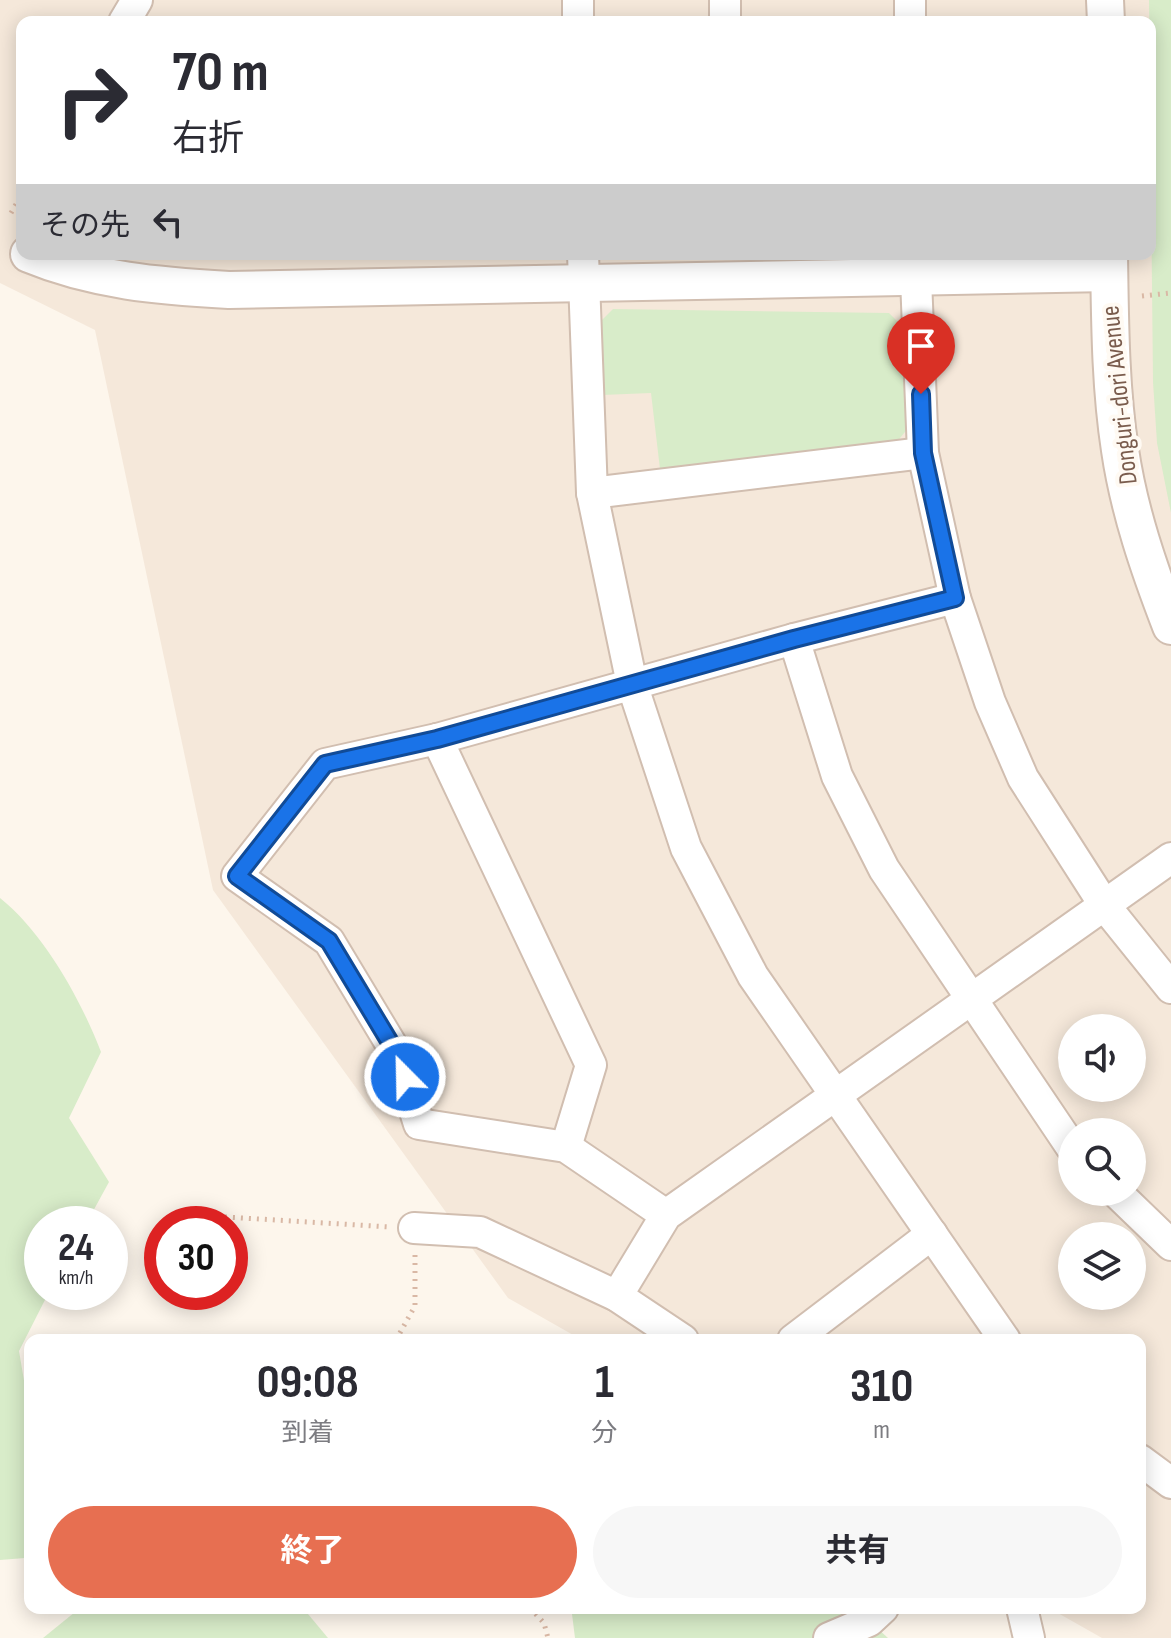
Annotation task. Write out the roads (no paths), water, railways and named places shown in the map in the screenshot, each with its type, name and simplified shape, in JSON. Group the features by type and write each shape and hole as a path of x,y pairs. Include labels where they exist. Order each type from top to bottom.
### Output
{"street":[{"path":"46,260 92,276 144,285 229,290 583,269 1109,263"},
{"name":"Donguri-dori Avenue","path":"1109,263 1112,369 1120,450 1147,564 1171,626"},
{"path":"916,266 923,453 955,598 990,702 1023,778 1105,906 1171,988"},
{"path":"583,269 592,493 632,684 686,848 753,976 1001,1334"},
{"path":"592,493 923,453"},
{"path":"666,1215 566,1147 419,1124 397,1054 329,941 237,876 325,764 437,739 794,639 955,598"},
{"path":"794,639 837,776 884,869 1058,1128"},
{"path":"437,739 591,1065 566,1147"},
{"path":"617,1296 666,1215 1171,858"},
{"path":"1131,1206 1171,1245"},
{"path":"414,1228 480,1232 617,1296 674,1334"},
{"path":"801,1334 932,1234"},
{"path":"1146,1464 1171,1483"},
{"path":"829,1638 869,1621 877,1614"},
{"path":"1023,1614 1029,1638"}]}
